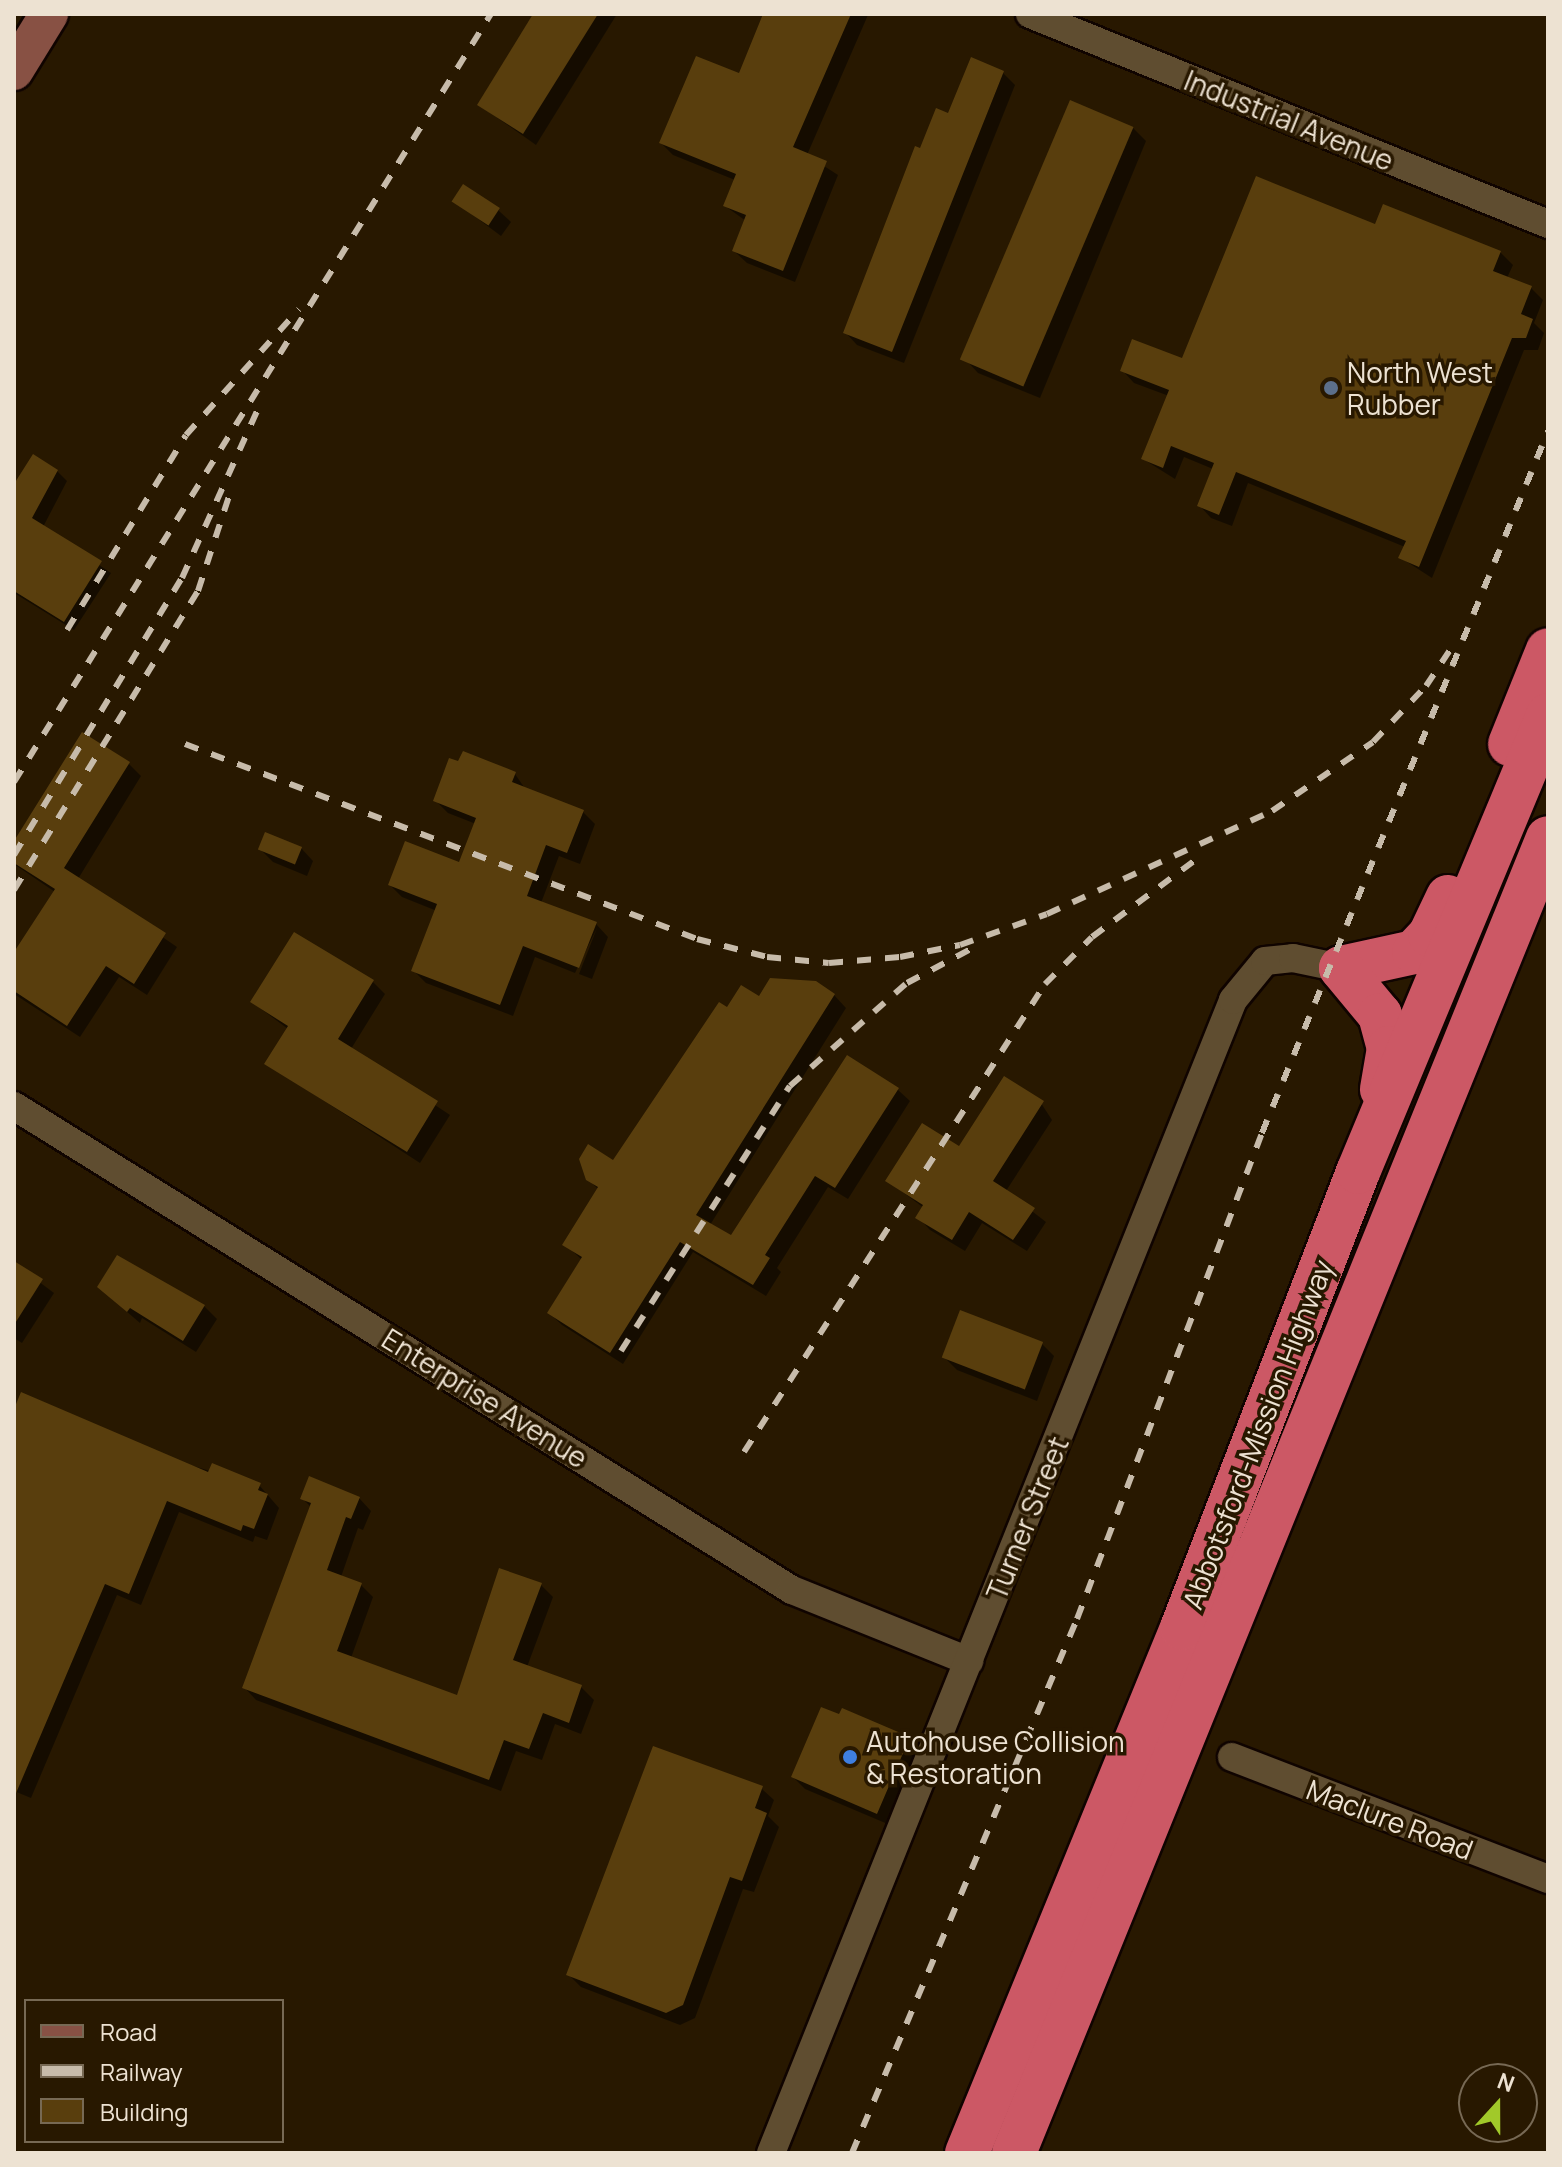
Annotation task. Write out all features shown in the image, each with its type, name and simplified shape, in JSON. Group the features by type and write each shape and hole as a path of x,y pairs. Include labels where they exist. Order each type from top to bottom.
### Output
{"highway":[{"path":"1358,1172 1389,1048 1380,1015 1341,968 1414,952 1430,935 1548,650"},
{"name":"Abbotsford-Mission Highway","path":"967,2153 1182,1628 1358,1172 1548,715"},
{"name":"Abbotsford-Mission Highway","path":"1014,2153 1548,838"}],"main road":[{"path":"14,71 49,14"}],"street":[{"name":"Industrial Avenue","path":"1030,14 1548,224"},
{"name":"Turner Street","path":"771,2153 1233,1000 1265,961 1293,958 1341,968"},
{"name":"Enterprise Avenue","path":"14,1106 792,1590 969,1661"},
{"name":"Maclure Road","path":"1232,1757 1548,1879"}],"building":[{"path":"533,14 598,14 523,134 477,105"},
{"path":"763,14 851,14 793,147 827,161 783,271 732,251 746,215 723,206 736,174 659,143 696,56 739,73"},
{"path":"971,57 1004,71 892,352 843,333 915,146 920,148 936,108 948,113"},
{"path":"1070,100 1134,127 1023,387 960,360"},
{"name":"North West Rubber","path":"1256,176 1375,224 1383,204 1501,251 1493,271 1532,286 1521,314 1533,319 1526,338 1512,338 1419,567 1398,558 1406,541 1236,472 1219,515 1197,506 1214,463 1171,446 1163,468 1141,459 1169,390 1120,371 1132,339 1182,358"},
{"path":"463,184 500,208 488,226 452,202"},
{"path":"33,454 58,470 32,518 102,561 64,622 14,591 14,484"},
{"path":"82,732 130,762 64,868 166,933 134,984 106,966 67,1026 14,991 14,952 55,889 14,863 14,841"},
{"path":"463,751 516,772 512,782 584,810 567,853 546,845 527,896 597,922 579,968 523,946 500,1005 411,971 437,904 388,885 405,841 459,862 476,818 433,801 449,758 458,761"},
{"path":"265,832 302,847 295,865 258,850"},
{"path":"294,932 374,980 338,1039 438,1101 407,1152 264,1064 288,1026 250,1002"},
{"path":"770,978 816,981 835,994 696,1215 731,1235 847,1055 899,1088 835,1188 815,1176 765,1255 770,1258 753,1285 680,1242 610,1353 547,1313 582,1257 562,1245 598,1187 586,1180 579,1159 588,1144 613,1160 719,1002 727,1007 741,985 759,996"},
{"path":"1004,1076 1044,1101 993,1181 1035,1208 1013,1240 969,1212 952,1240 915,1218 923,1205 885,1181 922,1123 959,1146"},
{"path":"117,1255 205,1305 183,1341 130,1308 127,1312 97,1287"},
{"path":"14,1261 43,1279 14,1325"},
{"path":"960,1310 1043,1342 1025,1390 942,1358"},
{"path":"21,1392 208,1472 212,1463 261,1483 258,1490 268,1494 254,1529 243,1525 241,1531 167,1501 129,1594 105,1584 14,1798 14,1409"},
{"path":"309,1476 360,1497 351,1519 346,1517 327,1570 362,1583 337,1651 457,1695 499,1568 542,1583 513,1660 582,1685 569,1723 543,1713 529,1749 504,1740 489,1780 242,1688 311,1503 300,1499"},
{"name":"Autohouse Collision & Restoration","path":"821,1707 839,1714 842,1708 910,1737 877,1814 791,1777"},
{"path":"653,1746 763,1786 755,1808 767,1813 742,1881 730,1877 683,2005 666,2013 566,1975"}],"railway":[{"path":"14,782 491,14"},
{"path":"67,630 186,435 299,309"},
{"path":"14,855 182,578 261,402"},
{"path":"852,2153 1077,1619 1262,1133 1548,431"},
{"path":"14,890 198,591 230,493"},
{"path":"185,744 697,939 767,957 829,963 900,957 960,945 1047,914 1272,811 1373,742 1426,686 1452,647"},
{"path":"744,1452 1045,984 1092,937 1198,858"},
{"path":"621,1351 790,1086 907,983 971,949"}],"place":[{"name":"North West Rubber","path":"1331,388"},
{"name":"Autohouse Collision & Restoration","path":"850,1757"}]}
